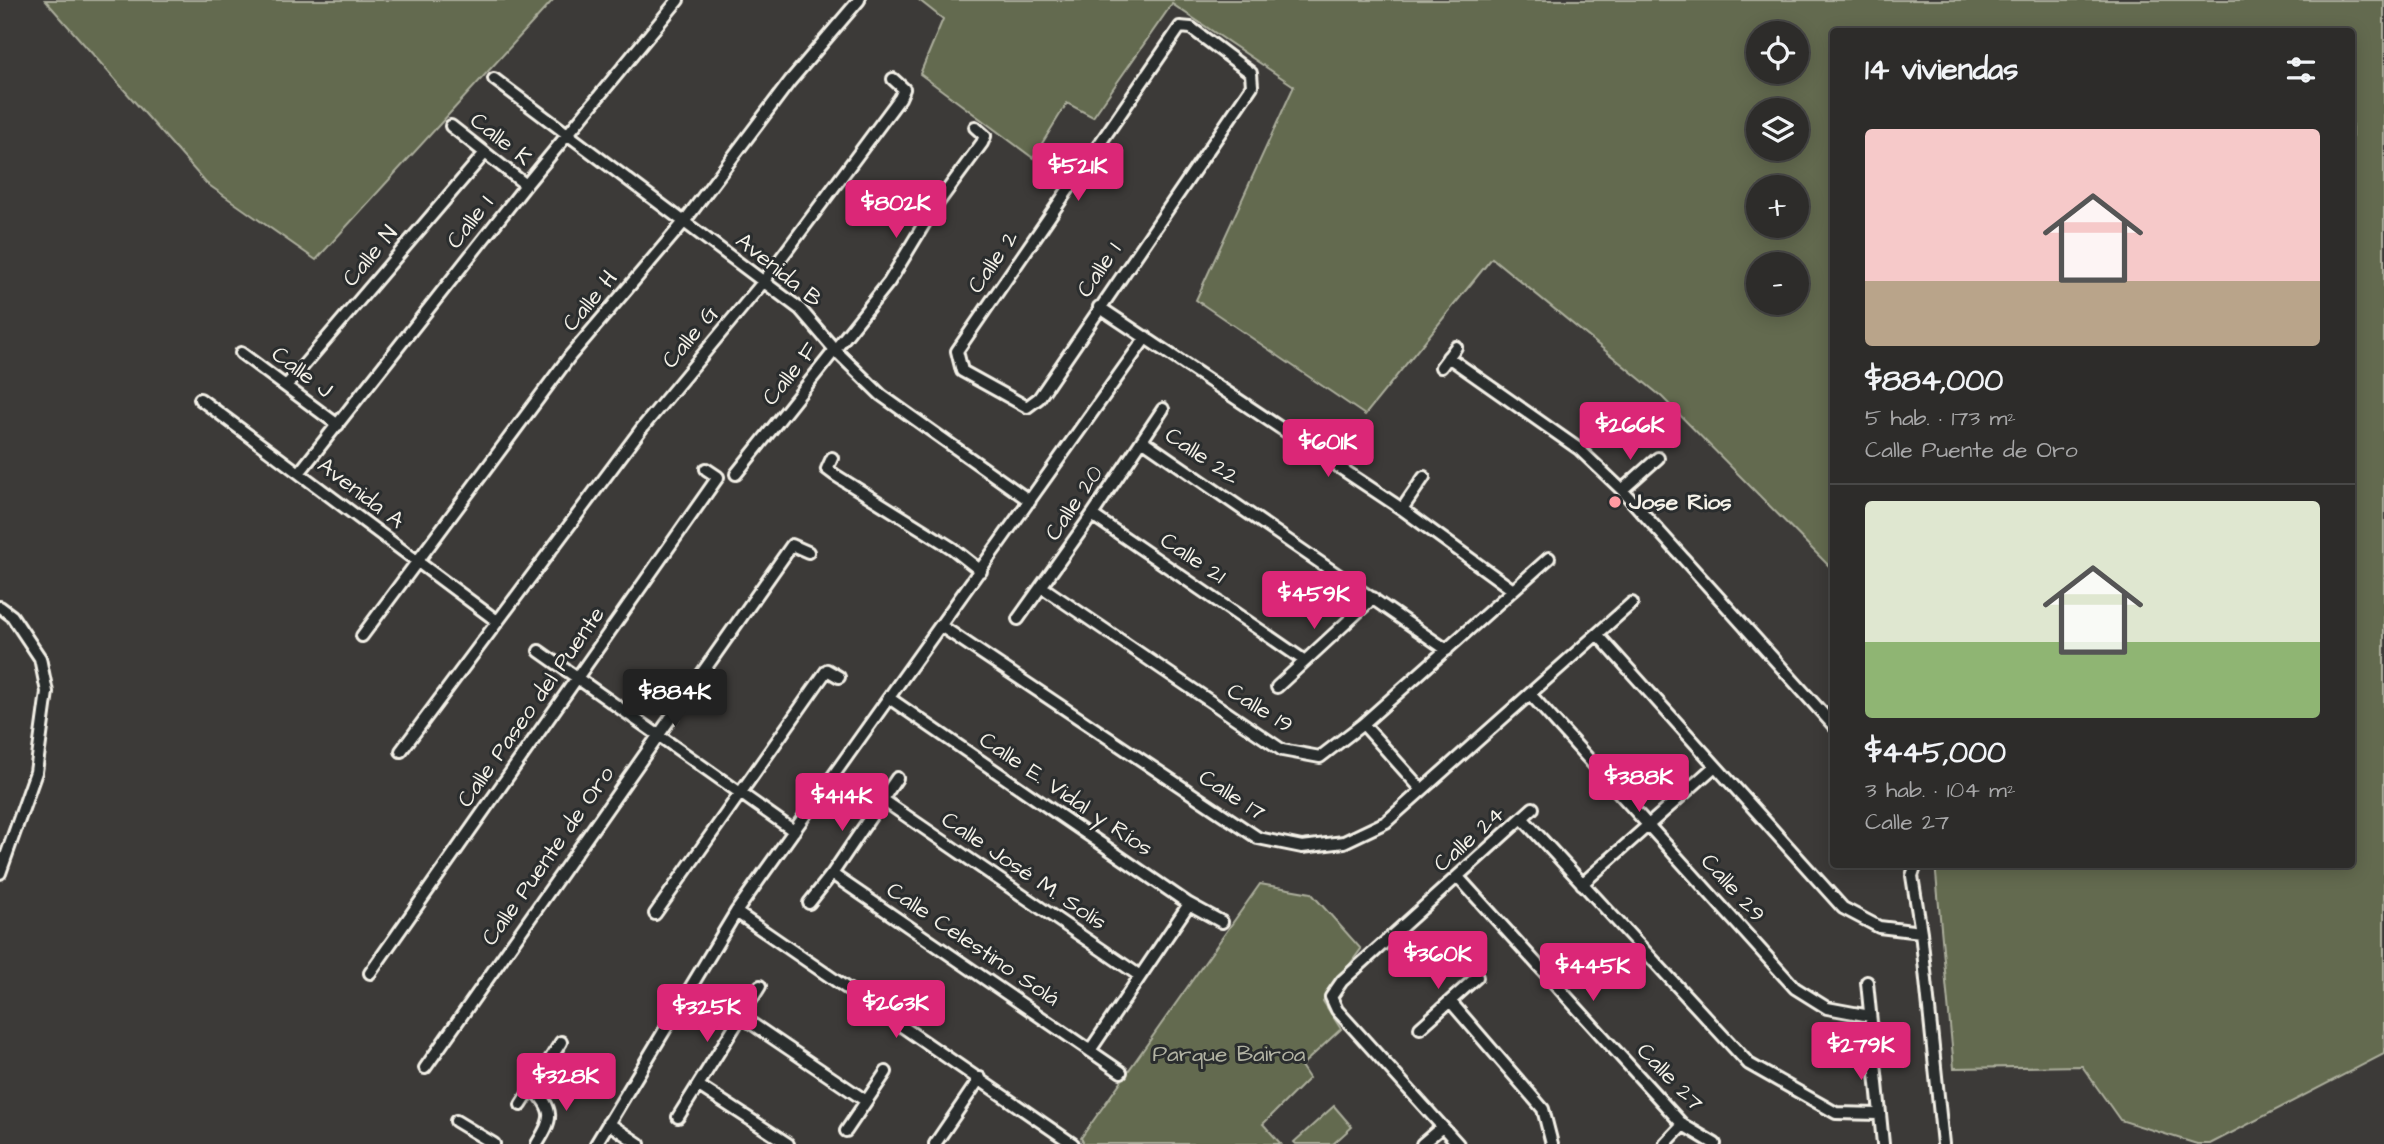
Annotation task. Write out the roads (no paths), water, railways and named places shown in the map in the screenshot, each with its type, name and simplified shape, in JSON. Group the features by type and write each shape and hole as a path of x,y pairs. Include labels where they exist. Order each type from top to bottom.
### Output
{"street":[{"name":"Calle I","path":"299,473 526,185 678,0"},
{"name":"Calle H","path":"362,636 570,356 684,222 790,81 859,0"},
{"name":"Calle 2","path":"1027,407 962,370 957,351 1180,27 1191,28 1251,73 1252,86"},
{"name":"Avenida B","path":"494,79 800,309 835,351 897,409 1030,501"},
{"name":"Calle G","path":"401,751 642,428 764,281 900,98 904,89 893,79"},
{"name":"Calle 1","path":"1027,407 1038,398 1252,86"},
{"name":"Calle K","path":"451,126 526,185"},
{"name":"Calle F","path":"736,474 889,282 932,211 982,143 985,136 975,127"},
{"name":"Calle N","path":"286,386 485,153"},
{"path":"1099,307 1402,509 1513,590"},
{"path":"596,1144 736,912 1146,337"},
{"path":"1441,367 1456,347"},
{"name":"Calle J","path":"241,353 338,425"},
{"path":"1448,358 1579,449 1622,490 1830,722"},
{"name":"Avenida A","path":"200,399 497,621"},
{"name":"Calle 20","path":"1018,619 1163,409"},
{"name":"Calle 22","path":"1142,440 1447,650"},
{"path":"832,458 827,469 952,548 981,571"},
{"path":"1622,490 1658,458"},
{"name":"Calle Paseo del Puente","path":"370,973 718,477 706,468"},
{"path":"1402,509 1424,477"},
{"name":"Calle 21","path":"1092,514 1305,661"},
{"name":"Calle Puente de Oro","path":"425,1068 792,545 808,552"},
{"name":"Calle 19","path":"1042,587 1282,750 1320,757 1363,724 1549,558"},
{"path":"1277,687 1373,598"},
{"name":"Calle 17","path":"941,626 1258,838 1302,847 1344,842 1386,822 1632,603"},
{"path":"0,607 12,616 40,659 47,692 36,772 0,873"},
{"path":"1598,635 1843,908 1879,927 1921,932"},
{"path":"539,651 794,831"},
{"path":"655,914 827,670 839,677"},
{"name":"Calle 29","path":"1530,694 1795,988 1827,1008 1870,1016"},
{"name":"Calle E. Vidal y Ríos","path":"889,698 1189,904 1222,922"},
{"path":"1363,724 1422,790"},
{"path":"1582,884 1715,766"},
{"path":"809,903 832,874 897,778"},
{"name":"Calle José M. Solís","path":"883,800 1140,976"},
{"path":"1523,818 1533,808"},
{"name":"Calle 24","path":"1458,1144 1337,1010 1331,997 1342,981 1523,818 1749,1064 1836,1112 1880,1114"},
{"path":"1915,868 1912,876 1921,932 1943,1144"},
{"name":"Calle Celestino Solá","path":"832,874 1121,1072"},
{"name":"Calle 27","path":"1458,877 1683,1125 1715,1144"},
{"path":"1091,1049 1189,904"},
{"path":"736,912 1073,1144"},
{"path":"1420,1028 1477,977"},
{"path":"1867,982 1883,1144"},
{"path":"678,1116 760,986"},
{"path":"1450,1001 1543,1109 1552,1144"},
{"path":"742,1017 866,1101"},
{"path":"522,1105 561,1042"},
{"path":"846,1131 886,1072"},
{"path":"935,1144 980,1078"},
{"path":"699,1086 788,1144"},
{"path":"532,1087 550,1114 550,1122 537,1144"},
{"path":"456,1121 494,1144"},
{"path":"608,1123 639,1144"},
{"path":"1665,1144 1683,1125"},
{"path":"1422,1144 1442,1127"}],"place":[{"name":"Jose Rios","path":"1615,502"}],"park label":[{"name":"Parque Bairoa","path":"1229,1054"}]}
